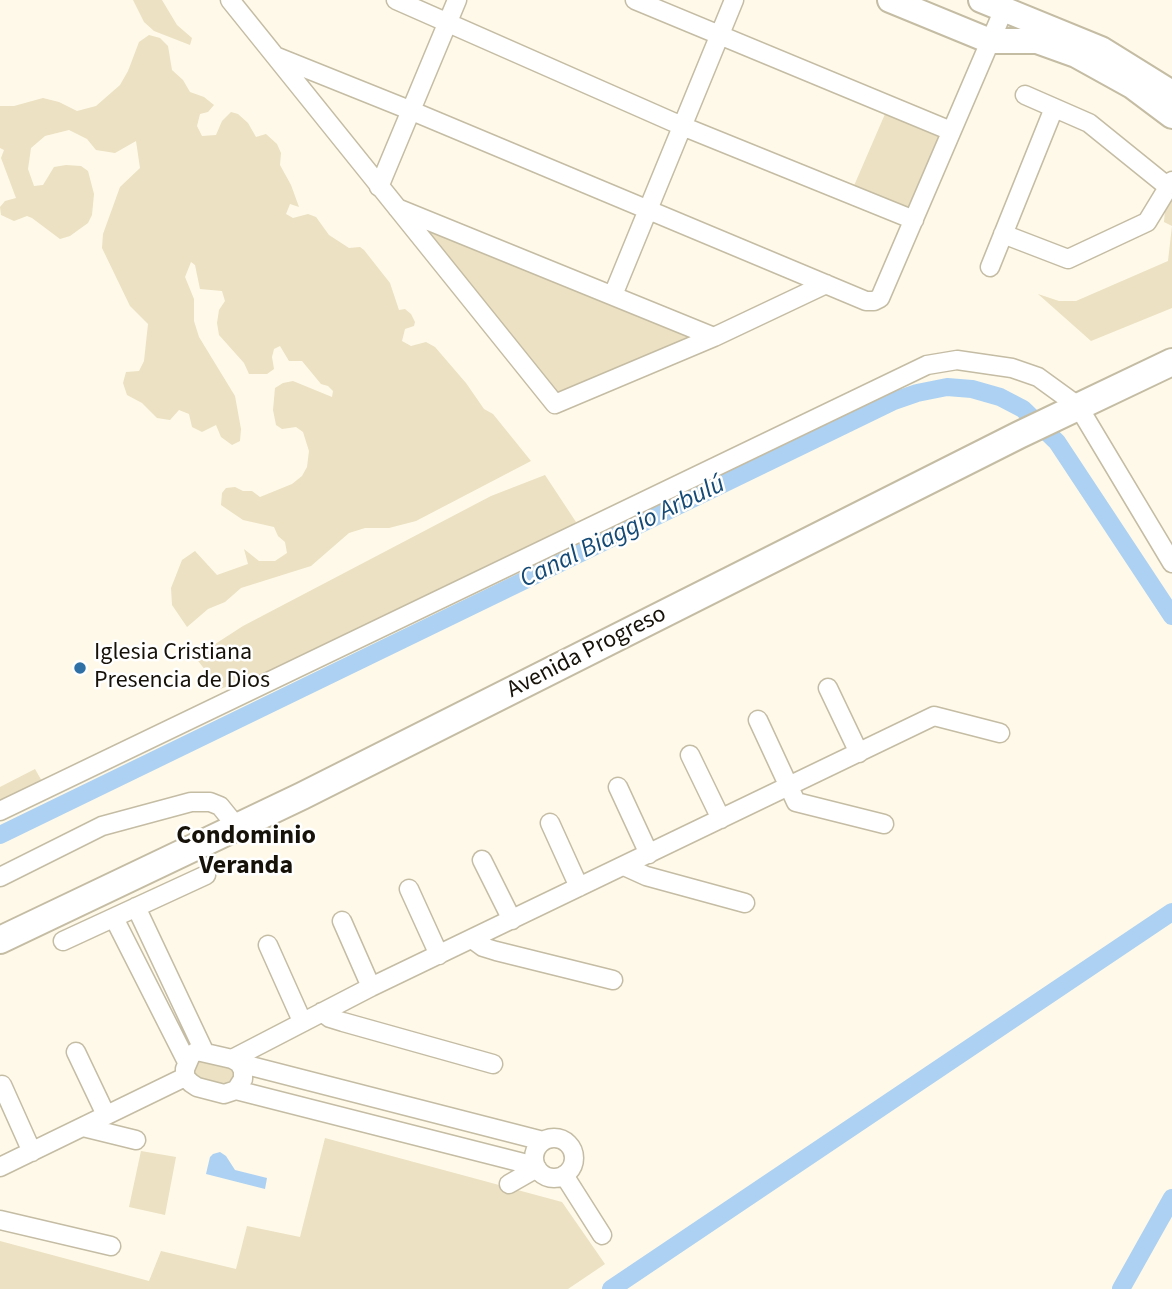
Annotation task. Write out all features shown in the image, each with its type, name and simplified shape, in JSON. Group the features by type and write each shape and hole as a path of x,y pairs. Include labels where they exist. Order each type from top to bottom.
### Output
{"main road":[{"name":"Avenida Progreso","path":"0,940 237,827 1019,435 1172,362"}],"street":[{"path":"230,0 555,404 714,337 826,284"},
{"path":"396,0 682,127 914,219"},
{"path":"379,187 457,0"},
{"path":"635,0 951,131"},
{"path":"613,295 734,0"},
{"path":"890,0 990,41 1063,41 1101,48 1172,93"},
{"path":"275,56 866,302 880,298 914,219 990,41 993,5 1063,41 1172,116"},
{"path":"1003,234 1068,259 1147,222 1169,184 1089,122 1024,95"},
{"path":"990,267 1054,108"},
{"path":"397,208 714,337"},
{"path":"0,811 927,365 957,360 1012,368 1038,377 1070,410 1172,563"},
{"path":"828,688 859,752"},
{"path":"236,1061 302,1021 934,716 1000,733"},
{"path":"758,720 793,800 799,804 884,824"},
{"path":"690,755 721,819"},
{"path":"618,787 649,854"},
{"path":"0,877 102,826 191,802 211,802 220,806 237,827"},
{"path":"550,823 579,887"},
{"path":"482,860 512,920"},
{"path":"157,866 169,892"},
{"path":"624,866 646,876 745,903"},
{"path":"63,940 206,875"},
{"path":"409,889 439,955"},
{"path":"136,907 204,1051"},
{"path":"69,908 81,932"},
{"path":"0,1167 106,1115 186,1069 191,1055 204,1051 543,1142 557,1139 576,1143 573,1165 564,1175 551,1178 536,1167 236,1090 224,1094 197,1087 186,1069 114,918"},
{"path":"342,921 372,987"},
{"path":"472,939 496,951 613,980"},
{"path":"268,945 302,1021"},
{"path":"322,1012 343,1022 493,1064"},
{"path":"76,1052 106,1115"},
{"path":"236,1061 243,1070 243,1079 236,1090"},
{"path":"2,1084 32,1152"},
{"path":"83,1127 136,1140"},
{"path":"536,1167 535,1152 543,1142"},
{"path":"509,1184 536,1167"},
{"path":"564,1175 602,1235"},
{"path":"0,1220 111,1246"}],"shaded area":[{"path":"133,0 162,0 177,25 192,38 190,45 154,31 144,22"},
{"path":"149,35 160,38 168,46 172,70 183,80 190,92 204,97 214,105 208,112 200,114 197,126 202,136 216,135 222,121 231,112 238,114 248,123 256,137 266,134 277,144 281,153 280,165 299,207 290,204 286,214 293,218 308,214 316,217 329,235 349,248 360,247 364,250 390,283 399,310 405,309 415,322 414,326 405,329 402,341 411,346 426,342 435,347 484,409 493,414 531,461 416,521 389,528 365,528 349,533 311,566 241,588 225,602 208,609 187,627 172,605 171,588 182,560 195,551 217,575 248,564 244,549 259,561 275,561 287,553 285,542 274,527 243,520 221,505 222,493 226,488 252,491 260,497 292,484 302,476 307,467 309,451 303,432 296,427 282,429 276,425 273,410 275,388 293,381 332,397 333,391 321,384 302,361 289,361 280,346 274,349 274,369 267,374 249,374 244,363 219,335 219,310 225,301 222,291 200,289 195,265 191,262 185,277 194,299 194,321 199,337 235,396 241,429 240,441 232,445 221,437 216,425 202,432 192,427 189,414 179,410 170,420 157,418 142,403 127,395 123,383 126,372 139,371 144,361 148,324 130,306 102,248 103,234 120,187 140,168 136,141 115,153 96,150 87,139 69,130 45,136 31,148 28,169 34,186 43,185 54,167 81,166 88,171 94,194 92,215 88,223 70,236 60,239 27,216 14,221 1,215 0,207 5,201 16,198 1,158 4,150 0,148 0,106 14,106 43,98 77,111 96,106 120,85 139,42"},
{"path":"885,114 941,138 909,212 853,188"},
{"path":"1172,199 1172,226 1164,222 1165,210"},
{"path":"417,222 695,338 556,395"},
{"path":"1172,226 1172,308 1091,341 1038,294 1059,301 1076,301 1168,261"},
{"path":"545,475 576,522 546,544 470,574 442,591 412,602 277,669 220,689 195,657 243,626 491,496"},
{"path":"35,769 43,783 0,803 0,787"},
{"path":"197,1058 226,1063 233,1069 233,1078 224,1085 206,1082 192,1075"},
{"path":"325,1138 562,1202 605,1264 568,1289 0,1289 0,1241 149,1281 161,1251 236,1269 247,1226 300,1237"},
{"path":"141,1151 176,1157 165,1215 129,1207"}],"water":[{"path":"220,1152 235,1170 267,1178 265,1189 206,1174 210,1157"}],"waterway":[{"name":"Canal Biaggio Arbulú","path":"0,835 894,401 947,387 972,389 1000,397 1023,409 1057,442 1172,616"},
{"path":"611,1289 1172,912"},
{"path":"1121,1289 1172,1198"}],"place":[{"name":"Iglesia Cristiana Presencia de Dios","path":"80,668"}],"district":[{"name":"Condominio Veranda","path":"246,852"}]}
